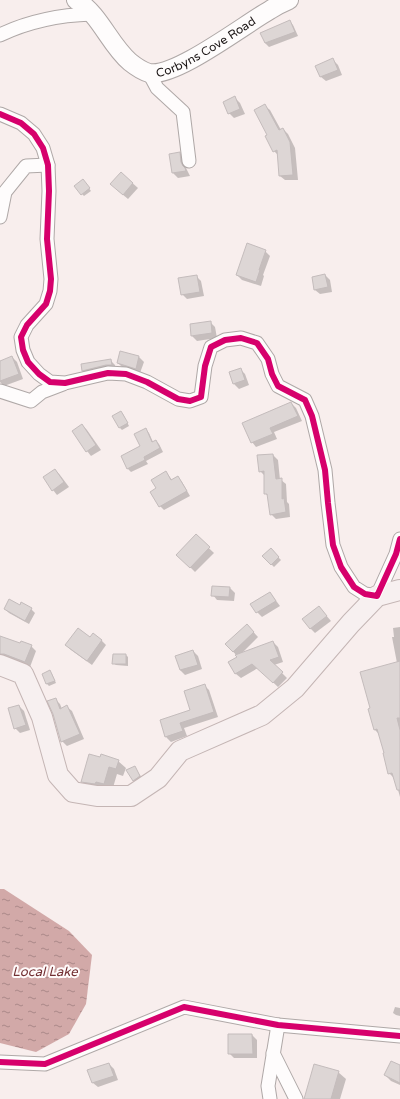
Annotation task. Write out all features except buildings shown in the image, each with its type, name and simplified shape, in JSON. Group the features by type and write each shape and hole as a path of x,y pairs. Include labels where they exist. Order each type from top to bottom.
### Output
{"main road":[{"name":"Corbyns Cove Road","path":"76,0 92,14 129,61 149,73 162,72 192,60 270,9 289,0"},
{"path":"0,665 23,674 42,717 58,775 73,792 97,796 131,796 158,778 180,751 262,715 295,688 351,623 377,596 400,590"}],"street":[{"path":"0,35 15,28 41,20 77,14 92,14"},
{"path":"149,73 157,88 183,112 189,161"},
{"path":"0,114 21,124 34,134 43,148 48,165 47,239 50,291 46,304 27,325 21,337 23,350 28,362 39,374 50,382 65,384"},
{"path":"0,217 5,192 26,166 48,165"},
{"path":"0,391 31,401 42,392 65,384 108,373 126,374 147,382 178,398 190,401 202,397 205,366 210,347 225,340 241,338 257,343 268,359 272,374 278,386 305,400 312,416 325,470 333,545 341,567 354,587 365,594 377,596 396,554 400,539"},
{"path":"0,1062 45,1064 184,1007 278,1026 400,1036"},
{"path":"270,1099 268,1086 278,1026"},
{"path":"274,1053 296,1099"}],"water":[{"name":"Local Lake","path":"0,889 4,889 69,931 92,955 86,1004 69,1034 36,1052 0,1043"}],"cycle path":[{"path":"0,114 21,123 34,134 43,148 48,165 49,191 47,239 51,279 50,291 46,304 27,325 21,337 23,350 28,362 39,374 50,382 65,383 108,373 126,374 147,382 178,399 190,401 201,397 205,366 211,347 225,340 241,338 257,343 268,359 272,374 278,386 305,400 312,416 325,470 333,545 341,567 354,587 365,594 377,596 396,554 400,539"},
{"path":"0,1062 45,1064 184,1007 278,1025 400,1036"}]}
